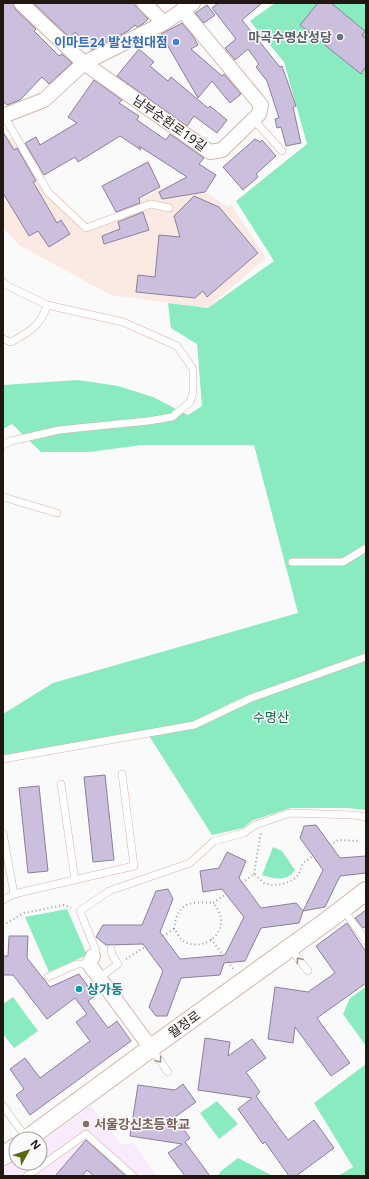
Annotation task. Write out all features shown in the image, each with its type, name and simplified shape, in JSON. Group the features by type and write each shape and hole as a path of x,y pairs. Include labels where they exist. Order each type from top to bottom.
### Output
{"street":[{"name":"남부순환로19길","path":"3,116 44,100 84,63 164,23 187,7 261,105 259,114 222,150 210,152 84,63 21,3"},
{"path":"144,3 164,23"},
{"name":"월정로","path":"38,1131 366,891"},
{"path":"91,960 99,978 151,1048"}],"lane":[{"name":"남부순환로19길","path":"3,116 48,192 86,228 151,204 169,208"},
{"path":"253,119 282,151"},
{"path":"3,282 6,286 47,305 123,322 177,346 193,369 193,392 190,402 172,417 148,421 59,430 10,440 3,446"},
{"path":"3,339 11,342 31,331 44,316 47,305"},
{"path":"3,497 56,513"},
{"path":"292,562 343,562 366,548"},
{"path":"3,758 194,725 251,698 366,657"},
{"path":"3,900 14,894 134,866 122,774"},
{"path":"61,784 75,880"},
{"path":"48,977 77,964 91,960 96,951 80,911 109,891 190,863 214,841 244,833 255,825 290,813 354,815 366,817"},
{"path":"3,833 14,894"},
{"path":"343,909 366,941"},
{"path":"290,948 308,971"},
{"path":"99,978 118,964 112,955 111,949"},
{"path":"151,1048 168,1072"},
{"path":"3,1106 21,1131"},
{"path":"27,1176 86,1134 133,1176"}],"path":[{"path":"242,883 254,874 263,822"},
{"path":"330,845 338,840 360,840"},
{"path":"254,874 264,883 273,885 283,884 292,880 299,874 303,863 313,856"},
{"path":"213,903 219,909 222,920 218,934 206,943 194,944 182,940 174,930 176,918 186,905 196,902 213,903 226,894"},
{"path":"3,926 24,913 64,905 80,911"},
{"path":"163,936 174,930"},
{"path":"211,939 242,982"},
{"path":"118,964 145,947"}],"shaded area":[{"path":"3,137 13,138 45,193 85,229 184,177 227,207 231,204 266,258 208,308 111,295 19,245 3,228"},
{"name":"서울강신초등학교","path":"91,1106 121,1144 133,1143 157,1176 3,1176 3,1169 8,1166 8,1171 48,1171 48,1137"}],"green space":[{"name":"수명산","path":"275,3 366,3 366,810 347,808 291,808 253,820 243,828 212,835 146,731 3,759 3,714 53,683 298,613 254,445 142,445 89,452 41,452 12,424 3,429 3,385 78,380 118,386 153,397 188,415 202,406 197,344 171,328 168,303 208,308 274,261 236,201 307,144 284,62 250,21"},
{"path":"273,847 282,851 295,870 292,874 284,878 271,878 262,875"},
{"path":"67,909 87,955 49,972 25,917"},
{"path":"366,987 366,1046 343,1014 350,998"},
{"path":"13,997 38,1031 14,1048 3,1034 3,1004"},
{"path":"366,1064 366,1176 338,1176 353,1167 314,1103"},
{"path":"217,1101 238,1124 219,1139 200,1113"},
{"path":"238,1158 273,1176 218,1176 221,1171"}],"building":[{"path":"3,3 13,3 15,9 36,29 34,31 59,56 62,54 72,63 49,84 42,77 20,100 7,105 3,101"},
{"path":"33,3 133,3 148,19 143,24 137,27 135,25 128,31 92,50 75,32 70,38"},
{"path":"218,3 262,3 242,20 280,67 282,66 296,106 293,107 301,143 286,146 281,127 277,128 275,119 279,118 267,81 256,67 259,64 248,49 235,60 225,48 236,39 212,8"},
{"name":"마곡수명산성당","path":"318,3 331,3 365,31 362,36 366,38 366,66 361,74 300,25"},
{"path":"207,5 215,15 204,23 195,13"},
{"path":"182,23 193,36 198,45 191,49 222,76 224,74 241,94 230,103 212,81 198,98 161,34"},
{"path":"139,49 154,62 150,66 168,81 171,77 208,108 210,106 227,120 217,133 194,116 187,126 117,76"},
{"path":"94,80 122,100 119,103 139,116 137,120 166,140 170,134 204,158 199,164 216,175 205,192 162,199 159,192 187,177 139,146 141,150 120,136 78,162 75,157 44,175 25,143 36,137 40,145 77,123 68,117"},
{"path":"3,132 14,150 17,148 36,181 33,182 57,223 61,220 70,234 49,247 38,231 29,236 3,193"},
{"path":"255,139 260,142 262,140 276,156 256,174 258,177 243,190 223,167"},
{"path":"148,162 160,187 139,198 140,203 116,212 102,186"},
{"path":"194,196 219,207 258,253 207,297 203,291 195,298 136,292 138,275 155,277 159,235 180,237 174,216"},
{"path":"143,212 149,230 104,244 102,236 120,229 118,222"},
{"path":"105,775 114,860 93,862 84,777"},
{"path":"39,786 48,871 28,873 19,788"},
{"path":"316,825 340,858 366,856 366,873 340,876 325,907 303,911 323,870 300,838 304,826"},
{"path":"227,852 246,861 239,878 261,908 296,903 303,911 299,923 261,928 245,961 224,963 220,975 181,978 167,1016 156,1016 149,1007 163,971 143,944 106,945 96,937 103,925 142,925 156,891 168,889 173,899 160,932 180,959 225,955 244,917 222,889 203,892 200,871 219,868"},
{"path":"366,910 366,926 363,928 355,918"},
{"path":"347,923 366,952 366,983 317,1018 350,1063 331,1076 295,1027 293,1043 268,1039 275,987 308,992 335,973 316,946"},
{"path":"9,936 28,936 27,958 50,987 79,974 95,996 88,1001 108,1028 117,1021 131,1041 30,1115 16,1095 24,1089 10,1069 25,1058 40,1078 90,1041 76,1022 87,1014 75,998 47,1019 13,975 3,975 3,956 8,956"},
{"path":"205,1038 230,1042 228,1056 252,1039 266,1058 246,1072 260,1092 256,1096 288,1140 314,1120 334,1148 296,1176 289,1176 265,1142 263,1144 238,1109 252,1098 198,1090"},
{"path":"183,1084 196,1102 175,1117 190,1138 185,1142 210,1176 185,1176 168,1153 182,1144 130,1136 138,1085 175,1090"},
{"name":"서울강신초등학교","path":"86,1140 126,1176 94,1176 87,1170 82,1176 55,1176"}],"place":[{"name":"마곡수명산성당","path":"340,37"},
{"name":"이마트24 발산현대점","path":"176,42"},
{"name":"상가동","path":"79,989"},
{"name":"서울강신초등학교","path":"86,1124"}]}
